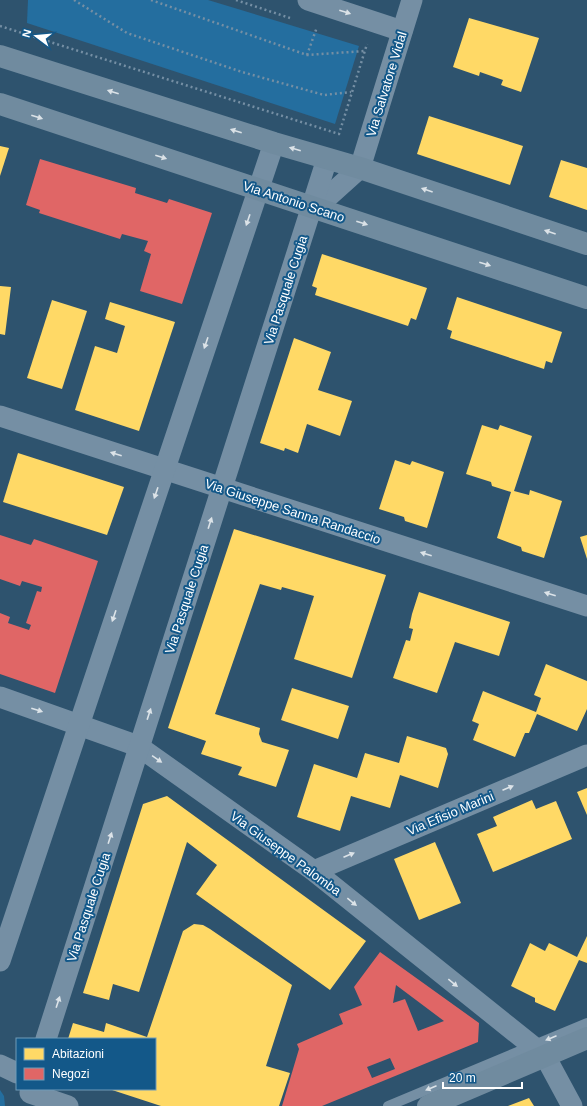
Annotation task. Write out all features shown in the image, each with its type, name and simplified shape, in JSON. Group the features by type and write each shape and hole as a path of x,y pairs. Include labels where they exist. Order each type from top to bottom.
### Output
{"street":[{"path":"308,0 402,31"},
{"name":"Via Salvatore Vidal","path":"360,168 412,0"},
{"path":"0,56 274,143 360,168 587,244"},
{"name":"Via Antonio Scano","path":"0,104 587,298"},
{"path":"0,961 78,724 274,143"},
{"name":"Via Pasquale Cugia","path":"46,1038 138,746 327,159"},
{"path":"312,206 330,195 360,168"},
{"name":"Via Giuseppe Sanna Randaccio","path":"0,416 587,606"},
{"name":"Via Giuseppe Palomba","path":"0,697 138,746 314,871 538,1051"},
{"name":"Via Efisio Marini","path":"314,871 587,755"},
{"path":"428,1106 538,1051 587,1038"},
{"path":"538,1051 572,1106"},
{"path":"0,1065 16,1073"},
{"path":"30,1094 68,1106"}],"lane":[{"path":"388,1106 538,1051 587,1023"}],"path":[{"path":"74,0 127,33 242,72 324,95 351,92"},
{"path":"151,0 308,55 365,51"},
{"path":"236,0 295,19"},
{"path":"310,24 324,29"},
{"path":"0,26 339,134 365,51 367,42 360,40"},
{"path":"308,55 317,26"}],"shaded area":[{"path":"28,0 208,0 359,46 335,124 27,23"},
{"path":"0,1090 4,1096 5,1106 0,1106"}],"building: Abitazioni":[{"path":"469,18 539,38 521,92 501,85 503,80 480,72 479,76 453,67"},
{"path":"429,116 523,146 510,185 417,154"},
{"path":"0,146 9,148 0,176"},
{"path":"561,160 587,168 587,210 549,197"},
{"path":"322,254 427,288 416,320 411,318 408,326 315,295 317,288 312,286"},
{"path":"0,286 11,287 5,335 0,334"},
{"path":"457,297 562,332 552,363 546,361 544,369 450,338 452,331 447,329"},
{"path":"52,300 87,311 62,389 27,378"},
{"path":"110,302 175,322 139,431 75,410 95,346 117,353 125,326 105,319"},
{"path":"294,338 331,352 318,390 352,401 340,436 307,424 298,453 285,448 284,451 260,443"},
{"path":"482,425 498,430 500,425 532,436 514,491 529,495 530,490 562,501 544,558 522,551 521,547 497,538 511,492 492,486 491,482 466,474"},
{"path":"18,453 124,487 107,535 3,502"},
{"path":"395,460 410,465 412,461 444,472 427,528 405,521 404,517 379,509"},
{"path":"234,529 386,575 352,678 294,659 314,596 282,587 281,590 260,584 215,714 260,728 259,734 262,742 289,750 276,787 238,775 242,767 201,754 206,741 168,728"},
{"path":"587,535 587,559 580,537"},
{"path":"419,592 510,622 499,656 455,642 437,693 393,678 406,640 410,641 413,629 409,628"},
{"path":"546,664 587,681 587,709 577,731 537,714 529,733 525,733 515,757 473,740 479,724 472,721 483,691 536,712 541,698 534,695"},
{"path":"292,688 349,706 338,739 281,720"},
{"path":"407,736 446,748 448,754 438,788 400,775 390,808 351,796 340,831 297,817 314,764 357,778 365,753 399,763"},
{"path":"587,788 587,815 577,792"},
{"path":"167,796 366,941 330,990 196,894 217,865 187,842 139,992 113,984 109,1000 83,993 143,804"},
{"path":"532,800 536,809 556,801 572,839 493,872 477,834 497,826 493,817"},
{"path":"435,842 461,903 419,920 394,859"},
{"path":"194,924 203,925 292,985 266,1066 290,1073 279,1106 161,1106 112,1090 156,1090 156,1038 68,1038 73,1023 104,1032 106,1023 147,1037 183,931"},
{"path":"587,936 587,963 579,960 555,1011 535,1002 535,998 511,986 530,943 545,951 549,943 577,957"},
{"path":"529,1098 534,1106 508,1106"}],"building: Negozi":[{"path":"40,159 136,188 135,193 167,203 169,199 212,213 182,304 140,291 151,254 144,251 148,241 122,234 120,239 39,213 40,210 26,205"},
{"path":"0,535 31,545 34,539 98,561 55,693 0,674 0,613 10,617 8,623 29,630 31,625 26,623 37,591 41,592 42,587 22,581 20,586 0,579"},
{"path":"380,952 479,1023 478,1042 322,1106 282,1106 299,1049 297,1044 343,1024 339,1014 362,1005 354,987","holes":["396,985 444,1021 418,1031 405,999 393,1003","390,1058 395,1069 372,1078 367,1067"]}]}
